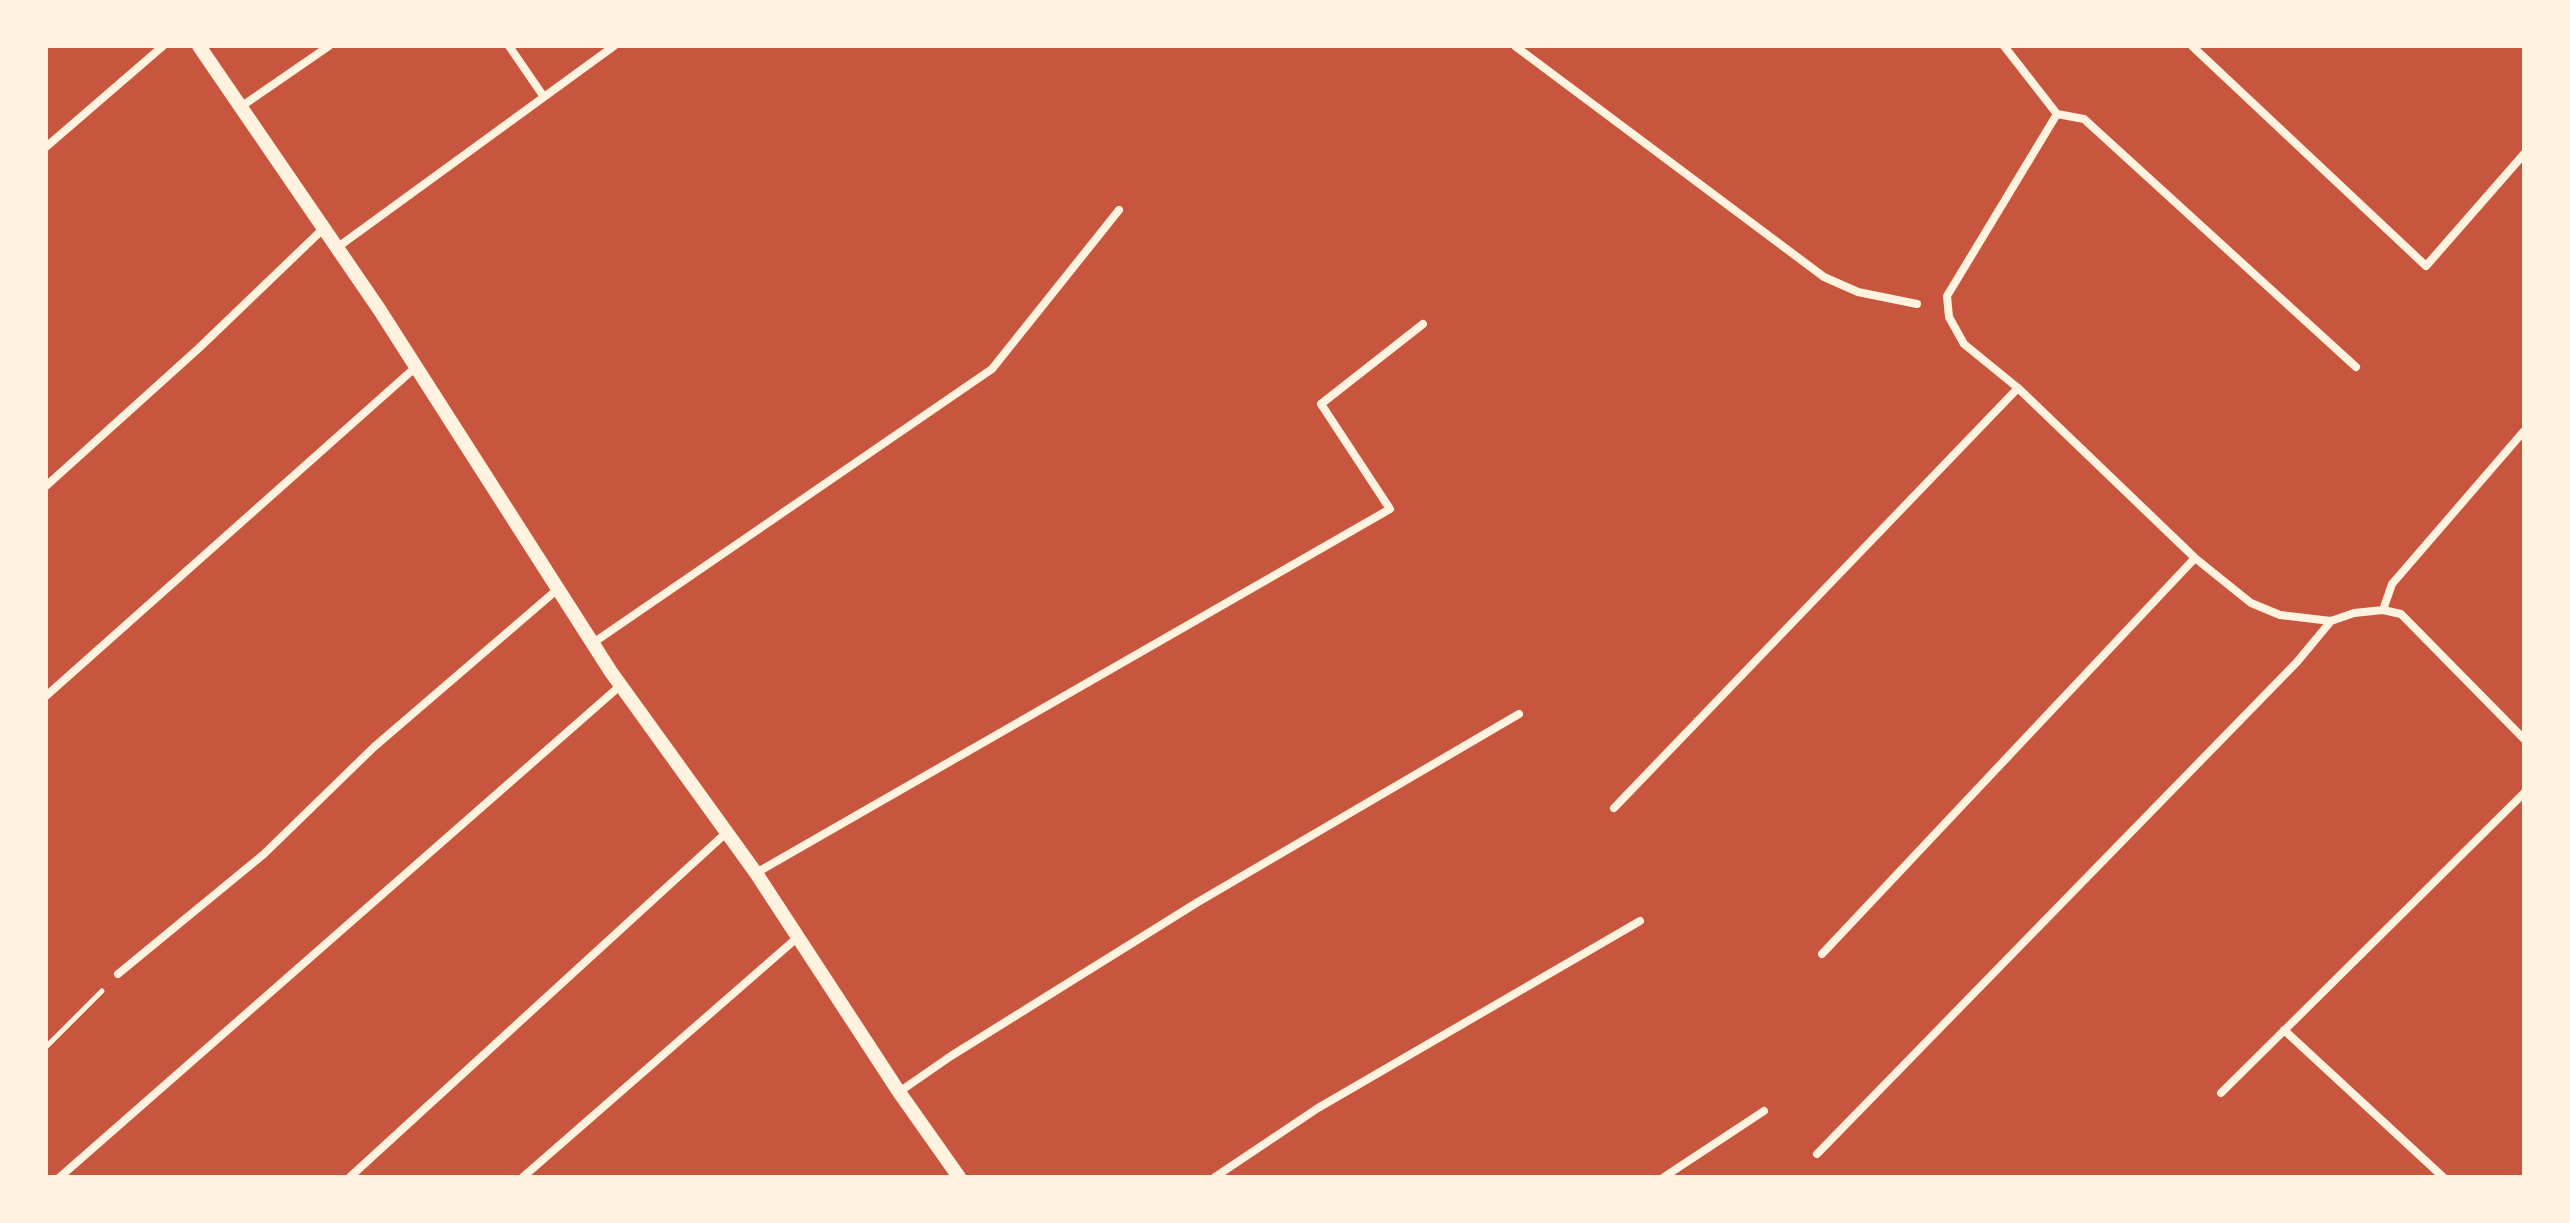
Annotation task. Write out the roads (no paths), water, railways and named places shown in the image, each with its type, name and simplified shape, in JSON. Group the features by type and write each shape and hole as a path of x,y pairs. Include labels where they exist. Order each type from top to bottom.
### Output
{"street":[{"path":"46,147 163,46"},
{"path":"199,46 417,366 621,685 756,873 899,1092 959,1177"},
{"path":"242,106 329,46"},
{"path":"509,46 544,97"},
{"path":"338,247 614,46"},
{"path":"1515,46 1824,277 1858,292 1917,304"},
{"path":"2004,46 2057,114 2084,119 2356,367"},
{"path":"2192,46 2426,266 2524,154"},
{"path":"2057,114 1947,296 1949,317 1964,344 2018,388 2195,558 2251,603 2280,615 2331,621 2354,613 2383,610 2401,614 2524,739"},
{"path":"593,643 992,369 1119,210"},
{"path":"46,486 199,348 325,228"},
{"path":"756,873 1390,509 1321,404 1423,324"},
{"path":"46,696 417,366"},
{"path":"1614,808 2018,388"},
{"path":"2383,610 2392,584 2524,431"},
{"path":"1822,954 2195,558"},
{"path":"118,974 264,854 374,747 559,588"},
{"path":"1817,1154 2297,662 2331,621"},
{"path":"60,1177 621,685"},
{"path":"899,1092 951,1056 1198,902 1519,714"},
{"path":"2221,1093 2524,793"},
{"path":"350,1177 726,833"},
{"path":"1215,1177 1318,1108 1640,921"},
{"path":"523,1177 798,937"},
{"path":"2284,1030 2443,1177"},
{"path":"1664,1177 1764,1111"}]}
